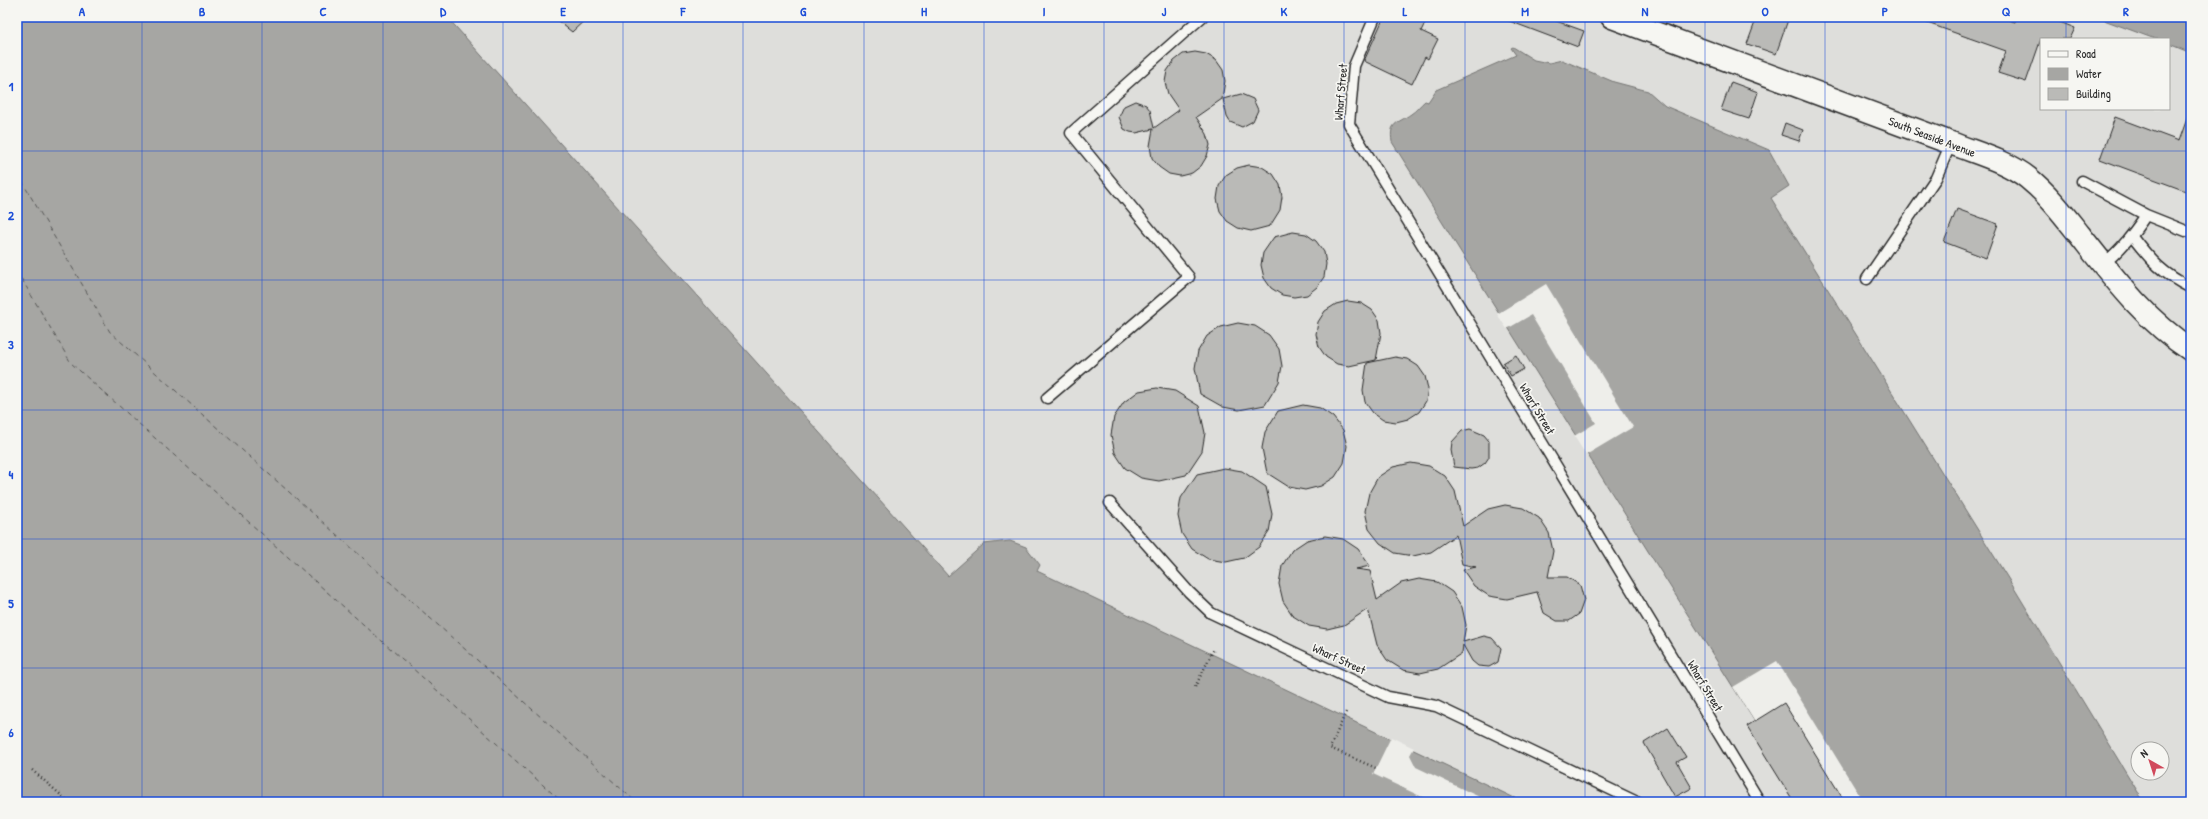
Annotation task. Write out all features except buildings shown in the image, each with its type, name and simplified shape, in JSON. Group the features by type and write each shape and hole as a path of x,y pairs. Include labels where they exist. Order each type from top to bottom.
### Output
{"street":[{"name":"South Seaside Avenue","path":"1617,18 2005,165 2028,178 2066,217 2122,289 2151,319 2191,350"}],"lane":[{"path":"1047,398 1190,277 1070,133 1202,17"},
{"name":"Wharf Street","path":"1375,17 1354,66 1349,124 1760,802"},
{"path":"1867,278 1936,178 1951,144"},
{"path":"2082,181 2146,215 2191,233"},
{"path":"2103,264 2118,252 2132,236 2146,215"},
{"path":"2132,236 2153,263 2177,281 2191,288"},
{"name":"Wharf Street","path":"1110,503 1189,592 1211,613 1388,697 1436,706 1637,802"}],"path":[{"path":"1196,687 1214,649"},
{"path":"1346,712 1330,748 1376,768"},
{"path":"32,770 69,802"}],"shaded area":[{"path":"17,17 2191,17 2191,802 17,802"}],"water":[{"path":"17,17 447,17 948,576 984,544 1010,541 1026,547 1040,565 1037,571 1523,802 17,802"},
{"path":"2096,17 2191,17 2191,53 2170,44 2170,38 2152,38"},
{"path":"1513,47 1534,60 1549,63 1562,60 1614,82 1648,91 1665,106 1769,150 1789,186 1771,198 2014,588 2144,802 1805,802 1392,142 1391,135 1395,124 1413,113 1425,101 1428,102 1436,90 1516,55 1511,48"}],"pier":[{"path":"1546,284 1633,427 1586,455 1574,436 1596,423 1531,315 1507,329 1497,314"},
{"path":"1777,661 1863,801 1805,802 1733,687"},
{"path":"1391,737 1414,748 1410,755 1416,767 1490,802 1433,802 1373,774"}],"ferry route":[{"path":"17,173 110,332 636,802"},
{"path":"17,271 71,363 562,802"}]}
